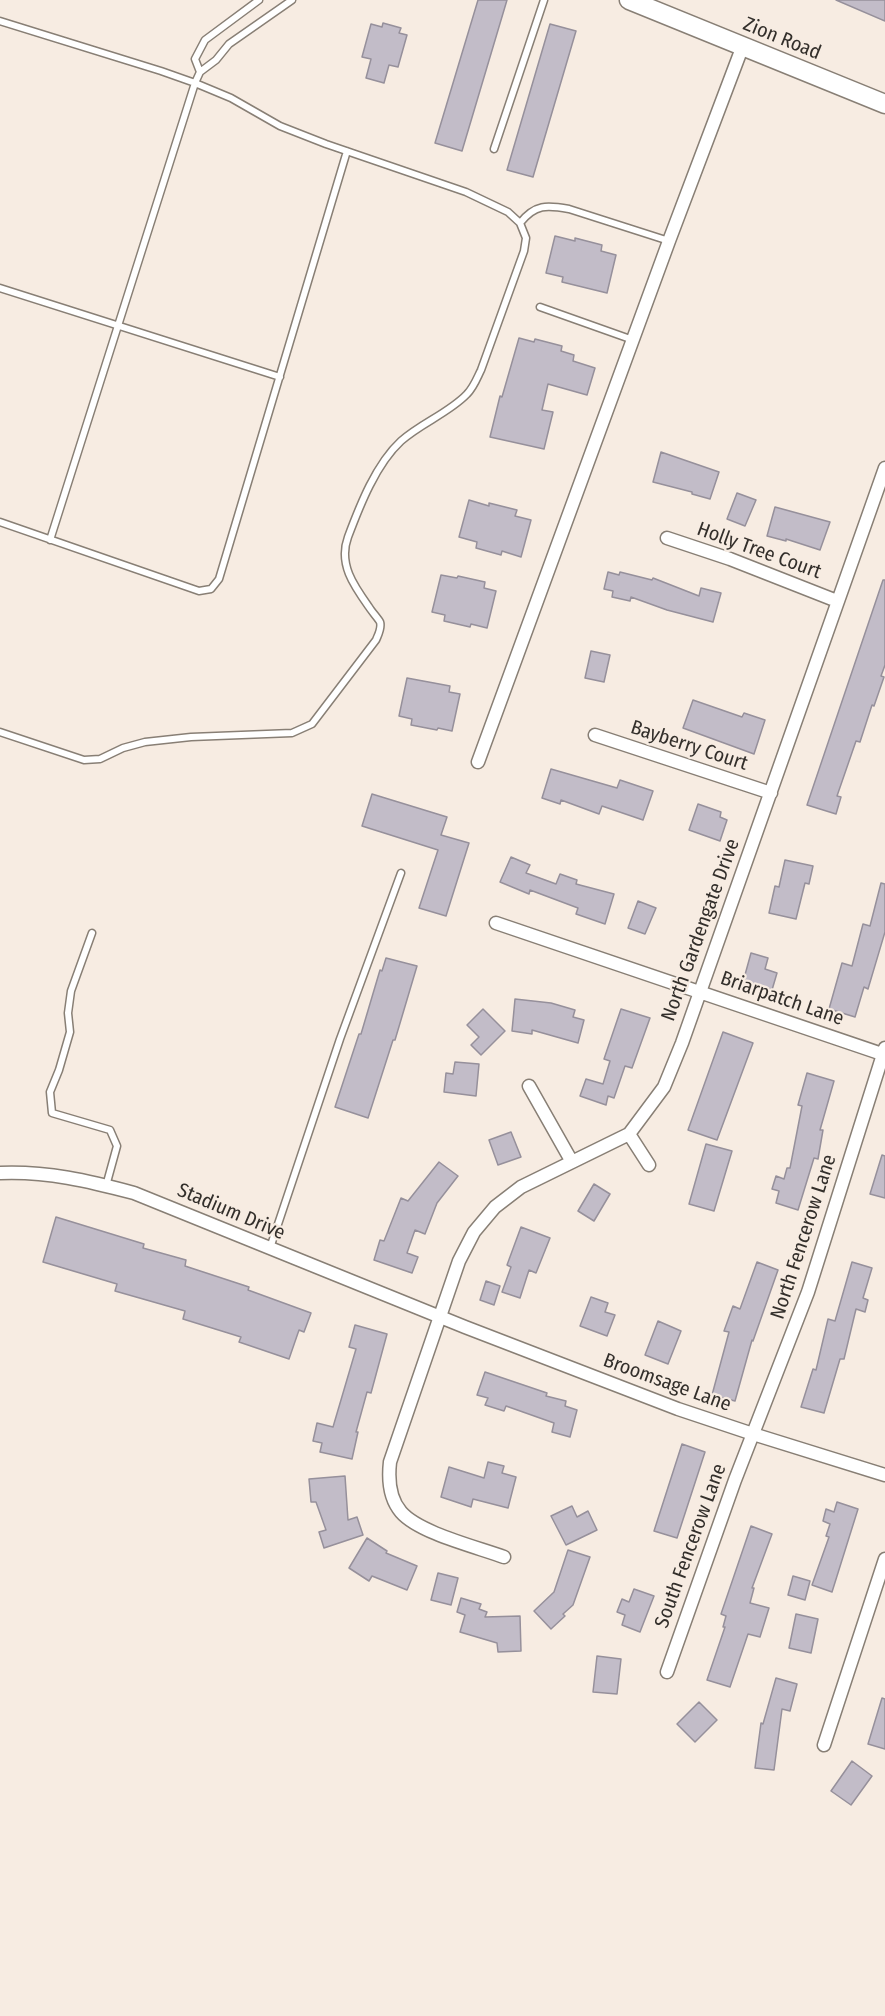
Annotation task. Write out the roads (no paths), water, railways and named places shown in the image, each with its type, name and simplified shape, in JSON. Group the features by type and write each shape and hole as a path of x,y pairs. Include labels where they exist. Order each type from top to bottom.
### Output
{"main road":[{"name":"Zion Road","path":"629,0 742,48 885,104"}],"street":[{"path":"478,762 742,48"},
{"name":"North Gardengate Drive","path":"504,1557 416,1524 400,1511 393,1500 390,1489 388,1476 390,1462 440,1317 465,1246 495,1207 521,1187 629,1134 649,1109 667,1080 885,468"},
{"name":"Holly Tree Court","path":"667,538 730,559 837,601"},
{"name":"Bayberry Court","path":"596,735 771,793"},
{"name":"Briarpatch Lane","path":"496,923 884,1052"},
{"name":"North Fencerow Lane","path":"753,1434 808,1292 884,1052"},
{"path":"529,1086 572,1162"},
{"path":"629,1134 649,1165"},
{"name":"Stadium Drive","path":"0,1173 38,1173 63,1176 134,1193 440,1317"},
{"name":"Broomsage Lane","path":"440,1317 678,1409 885,1475"},
{"name":"South Fencerow Lane","path":"667,1672 753,1434"},
{"path":"824,1745 885,1559"}],"lane":[{"path":"200,72 195,58 205,40 215,30 259,0"},
{"path":"50,540 195,83 200,72 216,60 229,44 292,0"},
{"path":"494,149 544,0"},
{"path":"0,21 195,83 231,98 280,126 466,192 508,212 520,223 526,238 524,251 473,387 466,395 399,442 378,469 347,539 346,569 357,590 380,623 379,632 312,724 292,733 191,737 145,742 123,748 100,759 84,760 0,732"},
{"path":"0,522 199,591 211,589 219,579 347,151"},
{"path":"520,223 529,212 542,207 554,206 669,242"},
{"path":"0,288 280,377"},
{"path":"540,307 633,340"},
{"path":"270,1249 340,1039 401,873"},
{"path":"92,933 71,991 68,1013 70,1032 50,1092 52,1113 110,1130 117,1146 106,1186"}]}
